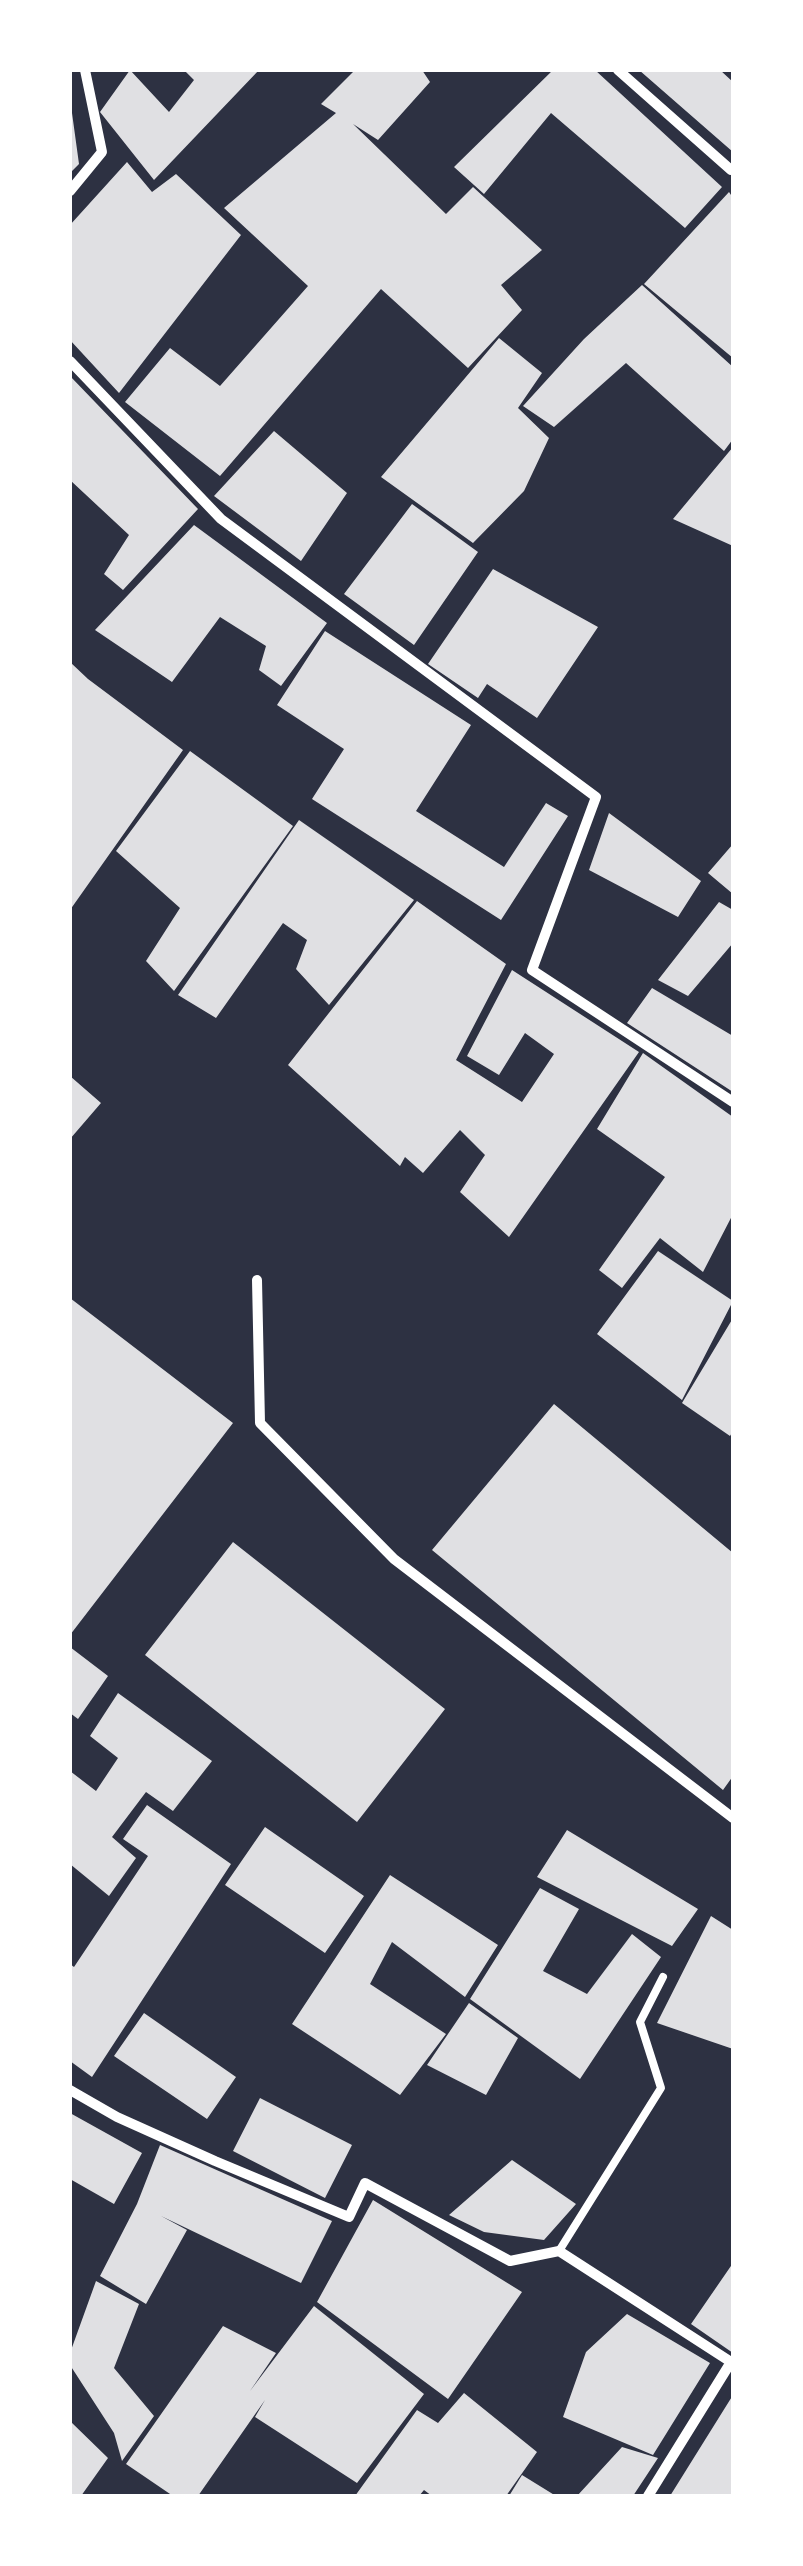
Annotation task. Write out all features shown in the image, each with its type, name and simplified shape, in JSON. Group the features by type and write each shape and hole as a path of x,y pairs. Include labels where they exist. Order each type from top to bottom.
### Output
{"street":[{"path":"70,191 102,152 86,70"},
{"path":"618,70 731,170"},
{"path":"70,361 220,519 596,797 532,970 733,1102"},
{"path":"257,1280 260,1424 394,1559 733,1818"},
{"path":"70,2090 182,2146 349,2218 365,2183 510,2260 559,2250 731,2362 648,2496"}],"lane":[{"path":"559,2250 661,2088 640,2022 664,1977"}],"building":[{"path":"130,70 169,112 194,80 184,70 259,70 154,180 100,112"},
{"path":"355,70 422,70 430,82 378,140 353,124 446,214 473,187 542,250 501,285 522,310 468,368 381,289 220,476 125,402 170,348 220,386 308,286 224,208 336,113 321,104"},
{"path":"553,70 595,70 722,187 685,228 551,113 484,194 454,167"},
{"path":"639,70 720,70 733,82 733,152"},
{"path":"70,114 79,164 70,173"},
{"path":"127,162 152,192 176,174 241,235 119,393 70,340 70,225"},
{"path":"729,192 733,198 733,358 644,284"},
{"path":"642,285 733,367 733,439 724,451 626,363 554,427 523,406 584,339"},
{"path":"499,338 542,373 518,408 549,438 524,491 473,543 381,477"},
{"path":"70,376 198,509 123,590 104,574 129,535 70,480"},
{"path":"274,431 347,493 301,561 214,496"},
{"path":"733,447 733,546 673,519"},
{"path":"412,504 478,552 414,645 344,594"},
{"path":"194,525 327,623 281,686 259,670 266,646 220,617 172,682 95,630"},
{"path":"493,569 598,627 537,718 487,684 478,698 428,664"},
{"path":"325,631 471,725 416,811 504,867 546,803 568,816 501,920 312,799 344,749 277,705"},
{"path":"70,662 183,750 70,910"},
{"path":"190,751 293,826 174,991 146,961 180,908 116,851"},
{"path":"609,813 701,881 678,917 589,870"},
{"path":"299,820 414,900 329,1005 296,969 307,940 283,923 216,1018 178,995"},
{"path":"733,844 733,894 708,873"},
{"path":"417,901 506,964 456,1060 522,1102 554,1054 525,1033 499,1075 467,1056 512,970 639,1052 509,1237 460,1192 485,1155 460,1130 423,1173 405,1157 400,1166 288,1065"},
{"path":"719,902 733,910 733,943 688,996 658,980"},
{"path":"652,988 733,1036 733,1092 627,1023"},
{"path":"643,1053 733,1117 733,1214 703,1272 660,1238 622,1288 599,1270 665,1177 597,1129"},
{"path":"70,1076 101,1103 70,1139"},
{"path":"658,1251 733,1301 682,1400 597,1334"},
{"path":"70,1298 233,1423 70,1635"},
{"path":"733,1318 733,1431 730,1436 682,1403"},
{"path":"554,1404 733,1553 733,1776 723,1790 432,1550"},
{"path":"233,1542 445,1709 357,1822 145,1655"},
{"path":"70,1647 108,1676 78,1719 70,1713"},
{"path":"118,1693 212,1761 173,1811 146,1792 112,1837 136,1858 109,1896 70,1864 70,1771 96,1791 118,1758 90,1736"},
{"path":"147,1805 231,1864 92,2077 70,2061 70,1964 74,1967 148,1856 123,1839"},
{"path":"265,1827 364,1896 325,1953 225,1885"},
{"path":"567,1830 698,1909 672,1946 537,1877"},
{"path":"390,1875 498,1945 465,1997 392,1942 370,1984 446,2034 400,2095 292,2024"},
{"path":"540,1888 579,1909 543,1971 587,1994 632,1934 661,1957 580,2079 470,1999"},
{"path":"711,1916 733,1930 733,2049 657,2023"},
{"path":"469,2003 518,2038 486,2095 427,2065"},
{"path":"144,2013 236,2077 207,2119 114,2056"},
{"path":"260,2098 352,2145 325,2198 233,2151"},
{"path":"70,2113 142,2153 114,2204 70,2179"},
{"path":"160,2145 332,2221 301,2283 161,2216 187,2230 146,2304 100,2276 137,2204"},
{"path":"512,2160 576,2204 544,2240 484,2232 449,2215"},
{"path":"373,2200 522,2292 448,2399 317,2302"},
{"path":"733,2263 733,2353 691,2324"},
{"path":"96,2281 139,2304 114,2368 154,2416 122,2461 114,2433 70,2365 70,2353"},
{"path":"314,2306 424,2394 357,2483 255,2417 265,2400 198,2496 173,2496 126,2464 223,2326 276,2353 250,2391"},
{"path":"627,2314 710,2363 653,2455 563,2417 586,2352"},
{"path":"464,2393 537,2452 506,2496 432,2496 424,2490 419,2496 355,2496 417,2410 438,2423"},
{"path":"733,2395 733,2496 670,2496"},
{"path":"70,2421 108,2458 81,2496 70,2496"},
{"path":"622,2447 658,2458 633,2496 577,2496"},
{"path":"522,2475 556,2496 509,2496"}]}
